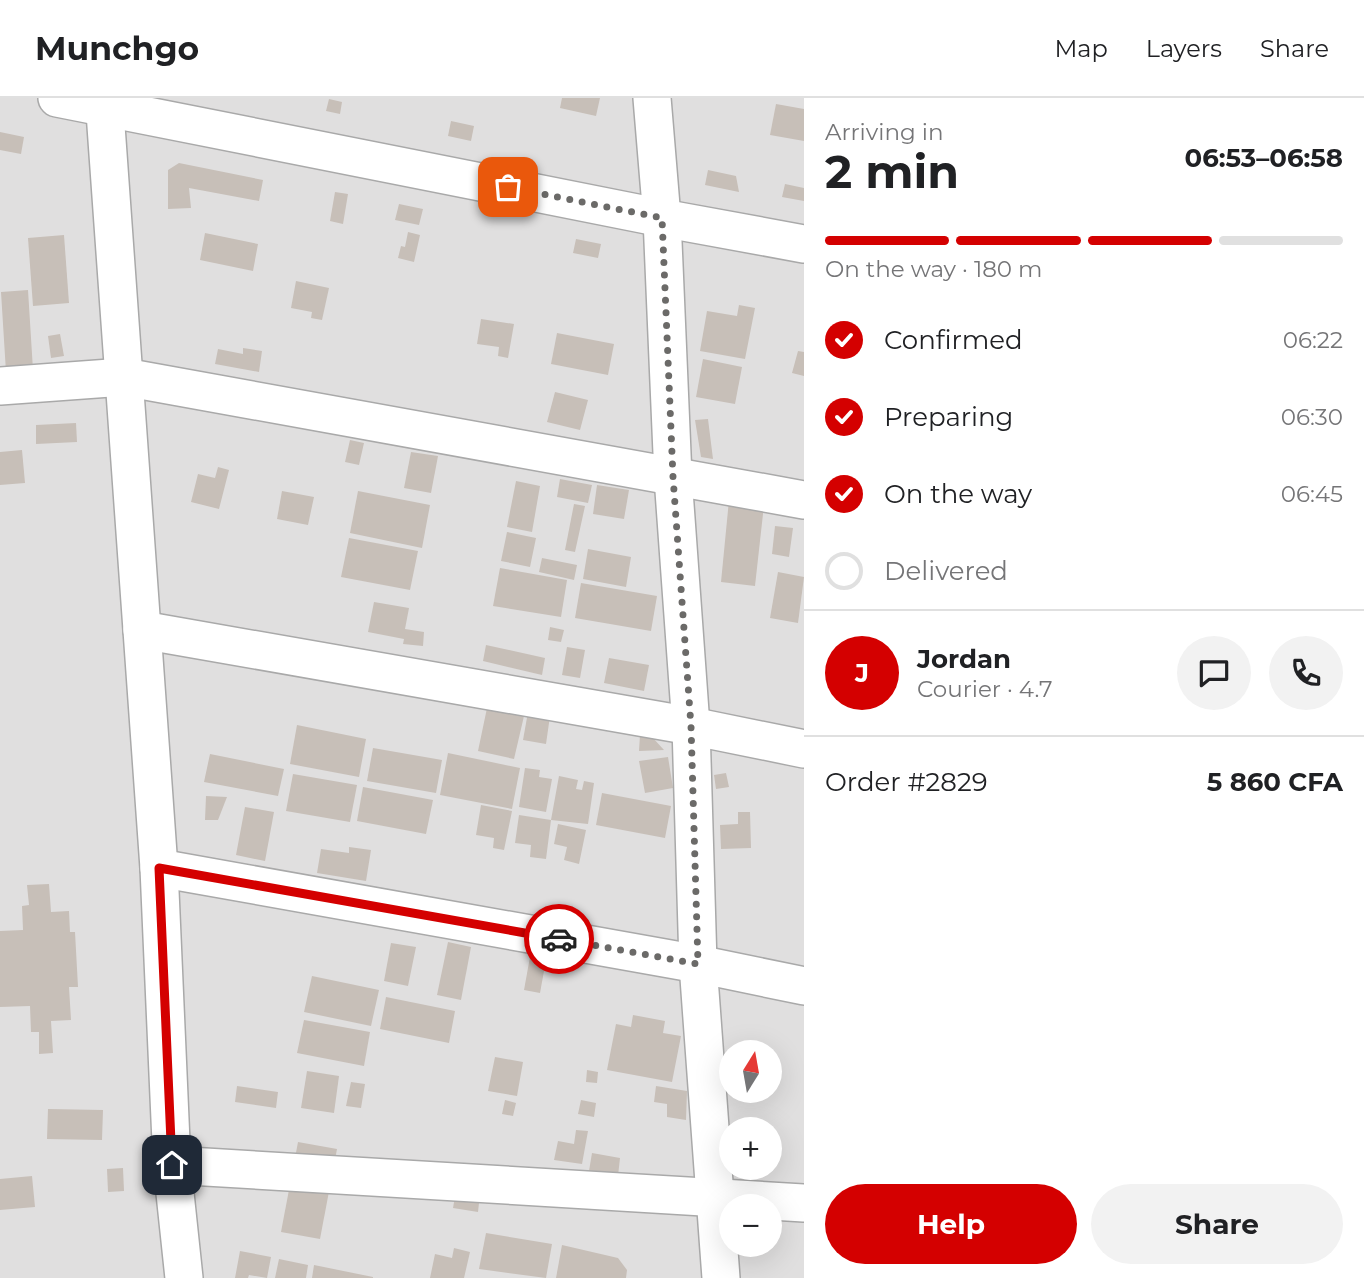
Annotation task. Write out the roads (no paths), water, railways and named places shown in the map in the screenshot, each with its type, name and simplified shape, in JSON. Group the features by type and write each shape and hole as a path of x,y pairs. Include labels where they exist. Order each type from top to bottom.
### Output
{"street":[{"path":"57,98 104,102 662,218 804,244"},
{"path":"652,98 662,218 673,477 691,726 698,964 713,1198 721,1278"},
{"path":"104,102 159,868 172,1165 184,1278"},
{"path":"0,386 124,377 804,500"},
{"path":"142,629 691,726 804,749"},
{"path":"159,868 698,964 804,986"},
{"path":"172,1165 804,1203"}]}
